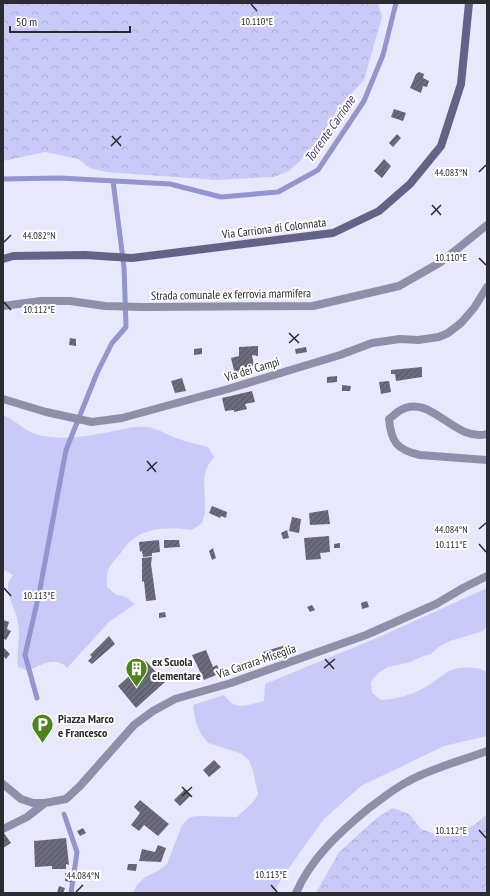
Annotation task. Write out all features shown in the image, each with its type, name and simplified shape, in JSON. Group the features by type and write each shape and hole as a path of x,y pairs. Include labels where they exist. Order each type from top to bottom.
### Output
{"main road":[{"name":"Via Carriona di Colonnata","path":"3,259 13,256 85,255 132,258 333,233 379,211 410,184 441,146 461,84 469,3"}],"street":[{"name":"Strada comunale ex ferrovia marmifera","path":"3,306 41,301 70,301 104,306 143,307 313,306 399,286 441,262 487,225"},
{"name":"Via dei Campi","path":"3,399 46,412 92,422 122,418 221,391 340,355 372,343 400,339 418,340 439,337 448,333 461,323 474,308 487,287"},
{"path":"487,434 478,436 460,431 427,409 412,407 400,411 389,419 391,435 399,447 410,453 487,460"},
{"name":"Via Carrara-Miseglia","path":"3,784 21,799 32,804 66,799 80,786 134,725 153,711 175,699 230,684 366,635 436,604 487,576"},
{"path":"296,893 301,881 321,854 345,828 389,793 408,781 426,773 487,751"},
{"path":"3,829 27,817 46,803"}],"green space":[{"path":"3,3 378,3 382,17 364,80 339,107 321,136 300,161 289,171 274,177 217,180 106,172 90,168 78,159 45,152 3,161"},
{"path":"3,415 33,433 57,438 86,436 133,427 148,427 180,439 208,447 214,457 207,467 204,478 205,512 202,523 192,530 169,528 153,530 138,536 128,543 108,570 107,587 115,594 126,597 135,604 109,622 67,668 59,662 49,662 29,671 18,667 19,629 9,595 8,586 13,575 3,569"},
{"path":"487,588 487,626 483,631 450,641 440,646 431,654 410,662 388,667 378,673 371,682 372,693 381,700 393,699 415,692 429,685 446,673 456,669 472,668 483,670 487,672 487,736 444,746 361,786 324,819 283,876 274,893 133,893 137,885 145,877 156,872 167,864 182,825 190,817 237,817 254,801 258,794 249,760 240,753 208,743 201,734 196,723 193,705 224,695 233,704 242,706 264,701 265,684 377,638"},
{"path":"393,808 409,814 421,829 438,835 473,826 487,814 487,893 316,893 339,852 378,817"}],"building":[{"path":"419,72 424,74 423,78 429,81 427,87 423,86 421,93 410,88 416,74"},
{"path":"394,109 406,113 403,121 391,117"},
{"path":"397,134 401,138 393,147 389,143"},
{"path":"384,159 391,166 382,178 374,171"},
{"path":"70,338 76,339 76,346 69,345"},
{"path":"258,346 258,356 252,355 254,366 241,369 241,372 235,375 231,358 239,356 239,347"},
{"path":"306,347 307,352 296,354 295,349"},
{"path":"202,348 202,354 194,355 194,349"},
{"path":"422,367 422,377 396,381 395,374 391,374 391,370"},
{"path":"337,376 337,382 327,383 327,377"},
{"path":"182,378 186,391 175,393 171,381"},
{"path":"389,381 391,392 381,394 379,382"},
{"path":"342,385 351,386 350,391 342,391"},
{"path":"252,391 255,402 245,404 247,409 234,412 234,410 225,411 222,398"},
{"path":"212,506 227,512 226,518 221,516 220,518 209,513"},
{"path":"328,510 330,524 310,525 309,513"},
{"path":"292,517 301,519 299,533 289,531"},
{"path":"287,530 289,538 283,539 281,533"},
{"path":"329,536 330,552 320,553 321,559 306,560 304,538"},
{"path":"159,540 160,552 152,553 152,556 143,557 142,551 140,552 139,542"},
{"path":"164,540 179,540 180,547 164,548"},
{"path":"340,543 340,548 334,548 334,544"},
{"path":"213,548 216,558 212,560 209,551"},
{"path":"152,557 151,564 156,600 146,601 144,581 142,582 142,558"},
{"path":"367,601 369,607 362,609 361,603"},
{"path":"312,605 315,610 310,612 307,607"},
{"path":"165,612 166,617 159,618 159,613"},
{"path":"3,620 9,622 7,629 11,631 6,640 3,638"},
{"path":"109,636 115,644 92,664 88,661 92,657 90,655"},
{"path":"289,644 291,648 295,646 297,652 267,662 263,652"},
{"path":"3,647 10,654 6,659 3,656"},
{"path":"206,650 213,667 217,665 221,673 204,680 192,655"},
{"name":"ex Scuola elementare","path":"146,661 165,682 136,708 118,686"},
{"path":"214,760 221,767 209,777 203,770"},
{"path":"185,789 191,795 180,806 174,800"},
{"path":"140,800 169,824 158,836 144,825 139,831 131,825 140,813 134,807"},
{"path":"83,828 86,833 80,836 77,831"},
{"path":"4,833 11,843 3,848 3,834"},
{"path":"66,838 69,865 66,864 66,869 52,869 52,866 35,867 34,841"},
{"path":"158,845 166,848 161,862 139,861 142,849 155,852"},
{"path":"128,864 137,864 136,871 127,870"},
{"path":"65,873 72,873 71,882 65,881"},
{"path":"59,886 65,888 63,893 57,893"}],"waterway":[{"name":"Torrente Carrione","path":"3,179 60,178 170,184 221,197 278,192 318,170 364,101 383,55 396,3"},
{"path":"37,698 25,655 39,594 66,450 97,373 112,343 126,327 124,267 113,181"},
{"path":"64,814 77,852 71,893"}],"place":[{"name":"ex Scuola elementare","path":"137,688"},
{"name":"Piazza Marco e Francesco","path":"42,744"}]}
